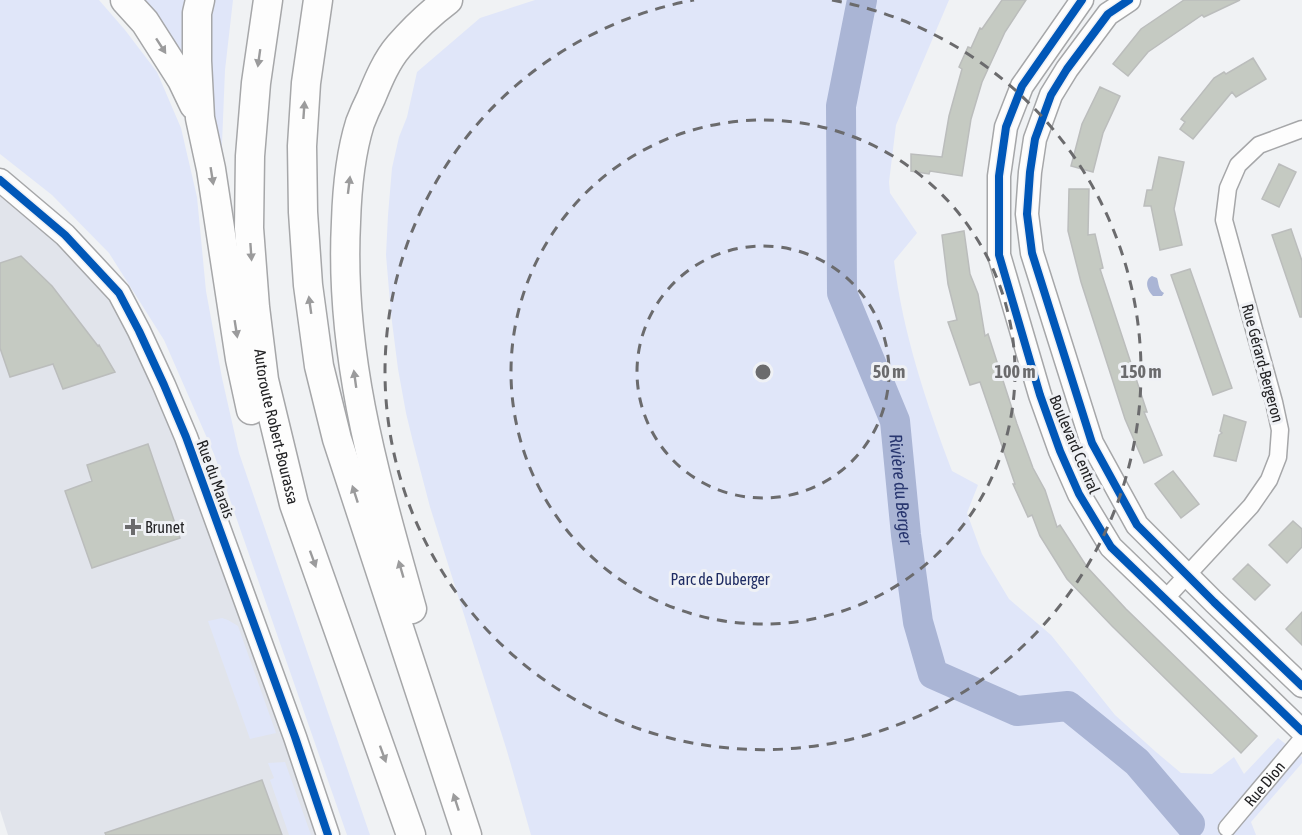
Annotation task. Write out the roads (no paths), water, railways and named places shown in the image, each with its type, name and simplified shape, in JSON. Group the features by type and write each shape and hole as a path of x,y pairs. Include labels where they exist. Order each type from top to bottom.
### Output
{"highway":[{"path":"125,0 145,22 182,80 200,118"},
{"path":"200,0 197,13 200,118 211,169 240,359 260,446 294,504"},
{"name":"Autoroute Robert-Bourassa","path":"268,0 255,83 250,156 249,228 264,380 294,504 411,835"},
{"path":"318,0 306,83 302,146 303,212 308,285 319,366 337,439 467,835"},
{"path":"446,769 418,629 381,498 361,409 347,318 345,248 350,169 360,123 379,78 398,47 448,0"}],"street":[{"name":"Boulevard Central","path":"1082,0 1022,86 1006,127 999,176 999,255 1040,394 1060,451 1079,494 1111,547 1302,731"},
{"name":"Boulevard Central","path":"1128,0 1108,14 1066,69 1051,95 1035,139 1030,172 1027,214 1032,253 1092,443 1137,525 1302,686"},
{"name":"Rue Gérard-Bergeron","path":"1165,599 1251,506 1269,480 1278,457 1280,430 1278,420 1224,220 1228,188 1238,165 1259,146 1302,129"},
{"name":"Rue du Marais","path":"0,180 65,235 119,293 139,331 190,447 328,835"},
{"name":"Rue Dion","path":"1227,828 1302,739"}],"water":[{"path":"1152,276 1157,278 1164,293 1162,296 1153,296 1149,291 1147,283"}],"waterway":[{"name":"Rivière du Berger","path":"862,0 841,106 842,293 895,421 906,535 918,622 933,674 1017,711 1068,706 1137,762 1190,824"}],"place":[{"name":"Brunet","path":"133,527"}],"park label":[{"name":"Parc de Duberger","path":"720,579"}]}
